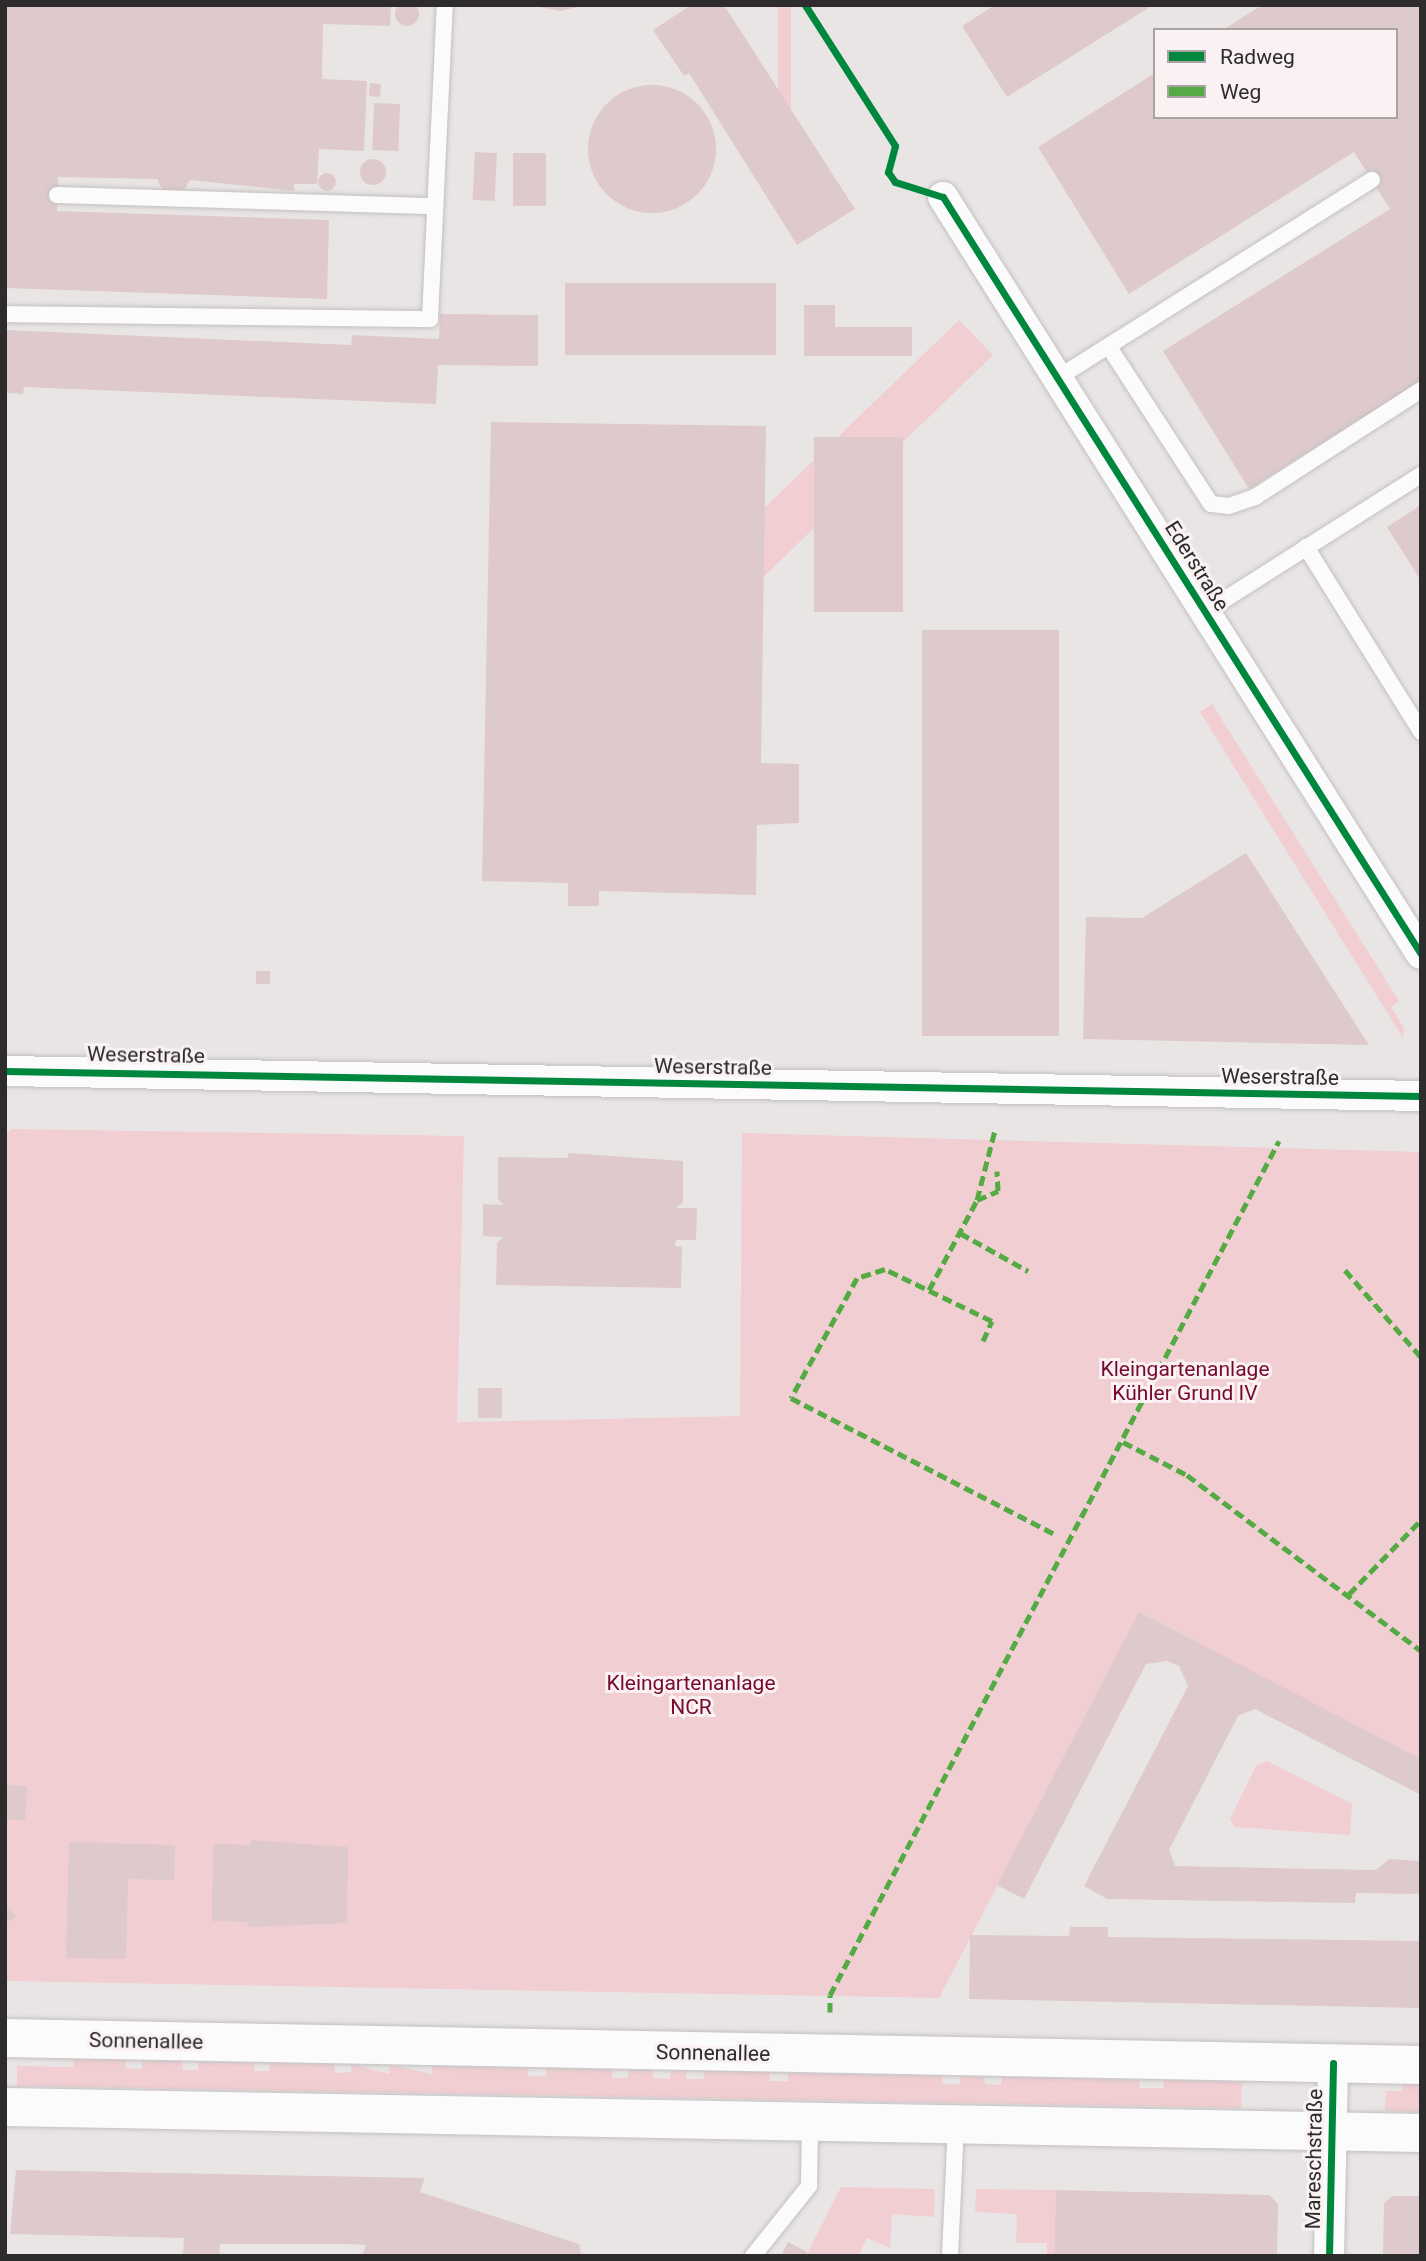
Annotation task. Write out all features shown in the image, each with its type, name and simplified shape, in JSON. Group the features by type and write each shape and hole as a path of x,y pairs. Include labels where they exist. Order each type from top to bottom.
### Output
{"main road":[{"name":"Sonnenallee","path":"5,2038 1421,2065"},
{"path":"5,2107 1421,2133"}],"street":[{"name":"Ederstraße","path":"943,197 1421,954"},
{"name":"Weserstraße","path":"5,1071 1421,1096"},
{"name":"Mareschstraße","path":"1329,2256 1333,2063"}],"lane":[{"path":"5,314 430,319 445,5"},
{"path":"1059,377 1372,180"},
{"path":"57,195 435,206"},
{"path":"1108,347 1211,504 1229,506 1255,497 1421,390"},
{"path":"1205,612 1421,475"},
{"path":"1306,547 1421,732"},
{"path":"753,2256 809,2186 810,2122"},
{"path":"950,2256 956,2125"}],"green space":[{"path":"778,5 791,5 791,191 778,191"},
{"path":"959,320 993,355 695,643 661,608"},
{"path":"1212,704 1399,1001 1391,1007 1404,1028 1403,1038 1200,712"},
{"path":"12,1129 464,1136 457,1422 740,1416 742,1133 1421,1152 1421,1759 1139,1613 939,1998 5,1981 5,1135"},
{"path":"1267,1761 1352,1804 1350,1835 1235,1827 1230,1819 1256,1766"},
{"path":"74,2059 125,2060 126,2068 142,2069 142,2061 182,2061 183,2070 198,2070 198,2062 254,2063 254,2071 269,2071 270,2063 334,2064 335,2073 351,2072 351,2064 389,2074 390,2065 432,2074 432,2066 528,2068 528,2076 546,2076 547,2068 613,2070 612,2078 628,2078 629,2070 653,2070 653,2078 670,2079 671,2070 686,2071 686,2079 704,2079 704,2071 770,2072 770,2081 788,2081 788,2073 942,2076 942,2084 960,2084 961,2076 984,2077 985,2084 1001,2085 1002,2077 1139,2080 1140,2088 1163,2088 1164,2080 1242,2082 1241,2108 17,2086 17,2066 73,2067"},
{"path":"1403,2084 1421,2084 1421,2112 1385,2111 1386,2091 1402,2091"},
{"path":"841,2187 935,2189 934,2217 892,2214 890,2248 867,2238 858,2256 806,2256"},
{"path":"976,2189 1056,2190 1054,2256 1047,2256 1047,2243 1016,2243 1017,2214 975,2212"}],"building":[{"path":"407,2 415,6 419,14 415,22 407,26 399,22 395,14 399,6"},
{"path":"5,5 391,5 390,26 323,24 322,79 367,81 364,151 319,149 317,184 294,184 294,191 190,180 180,197 166,196 157,179 58,177 57,211 329,220 327,299 5,288"},
{"path":"533,5 586,5 560,11 533,6"},
{"path":"691,5 724,5 855,209 797,245 689,73 684,76 653,30"},
{"path":"995,5 1153,5 1007,97 962,26"},
{"path":"1262,5 1421,5 1421,381 1249,489 1163,351 1390,209 1354,152 1129,294 1038,147 1153,74 1153,119 1398,119 1398,28 1226,28"},
{"path":"370,83 381,84 380,97 369,96"},
{"path":"652,85 677,90 697,104 711,124 716,149 711,174 697,194 677,208 652,213 627,208 607,194 593,174 588,149 593,124 607,104 627,90"},
{"path":"374,103 400,104 398,151 372,150"},
{"path":"475,152 497,153 494,201 472,200"},
{"path":"513,153 546,153 546,206 513,206"},
{"path":"373,159 382,163 386,172 382,181 373,185 364,181 360,172 364,163"},
{"path":"327,173 333,176 336,182 333,188 327,191 321,188 318,182 321,176"},
{"path":"565,283 776,283 776,355 565,355"},
{"path":"804,305 835,305 835,327 912,327 912,356 804,356"},
{"path":"440,314 538,315 538,366 438,365 436,404 24,387 23,394 5,393 5,330 351,345 352,335 439,339"},
{"path":"491,422 766,426 761,763 799,764 799,823 757,825 756,895 599,891 599,906 568,906 568,883 482,881"},
{"path":"814,437 903,437 903,612 814,612"},
{"path":"1421,505 1421,581 1387,527"},
{"path":"922,630 1059,630 1059,1036 922,1036"},
{"path":"1246,853 1369,1045 1083,1039 1086,917 1142,918"},
{"path":"256,971 270,971 270,984 256,984"},
{"path":"568,1153 683,1161 683,1202 676,1208 697,1208 696,1240 676,1240 675,1246 682,1247 681,1288 496,1285 497,1243 503,1237 483,1236 483,1204 504,1205 498,1199 498,1157 568,1158"},
{"path":"478,1388 502,1388 502,1418 478,1418"},
{"path":"1139,1612 1421,1759 1421,1795 1255,1709 1238,1716 1169,1850 1175,1866 1376,1870 1389,1859 1421,1861 1421,1894 1356,1893 1355,1903 1107,1899 1084,1886 1188,1686 1179,1666 1167,1661 1146,1664 1024,1899 997,1885"},
{"path":"5,1785 27,1786 25,1820 5,1819"},
{"path":"251,1840 348,1847 347,1923 248,1927 249,1922 212,1921 213,1844 251,1845"},
{"path":"69,1842 175,1845 174,1880 128,1879 126,1959 66,1958"},
{"path":"11,1908 16,1917 6,1923 5,1911"},
{"path":"1070,1927 1108,1927 1108,1937 1421,1941 1421,2008 969,1999 970,1935 1069,1936"},
{"path":"16,2170 425,2178 420,2192 579,2244 581,2255 362,2256 366,2245 220,2244 219,2256 183,2256 184,2238 10,2234"},
{"path":"1056,2190 1269,2195 1278,2204 1277,2256 1054,2256"},
{"path":"1392,2196 1421,2196 1421,2256 1383,2256 1384,2203"},
{"path":"788,2242 807,2252 805,2256 781,2256"}],"marked path":[{"path":"929,1290 977,1200 995,1130"},
{"path":"830,2012 830,1995 1279,1141"},
{"path":"977,1200 998,1191 997,1171"},
{"path":"960,1233 1028,1271"},
{"path":"983,1341 992,1321 885,1269 857,1278 791,1398 1055,1534"},
{"path":"1345,1270 1421,1357"},
{"path":"1123,1442 1187,1475 1421,1651"},
{"path":"1349,1594 1421,1520"}],"cycle path":[{"path":"805,5 895,146 888,172 895,182 943,197 1421,954"},
{"path":"5,1071 1421,1096"},
{"path":"1329,2256 1333,2063"}],"park label":[{"name":"Kleingartenanlage Kühler Grund IV","path":"1185,1381"},
{"name":"Kleingartenanlage NCR","path":"691,1695"}]}
